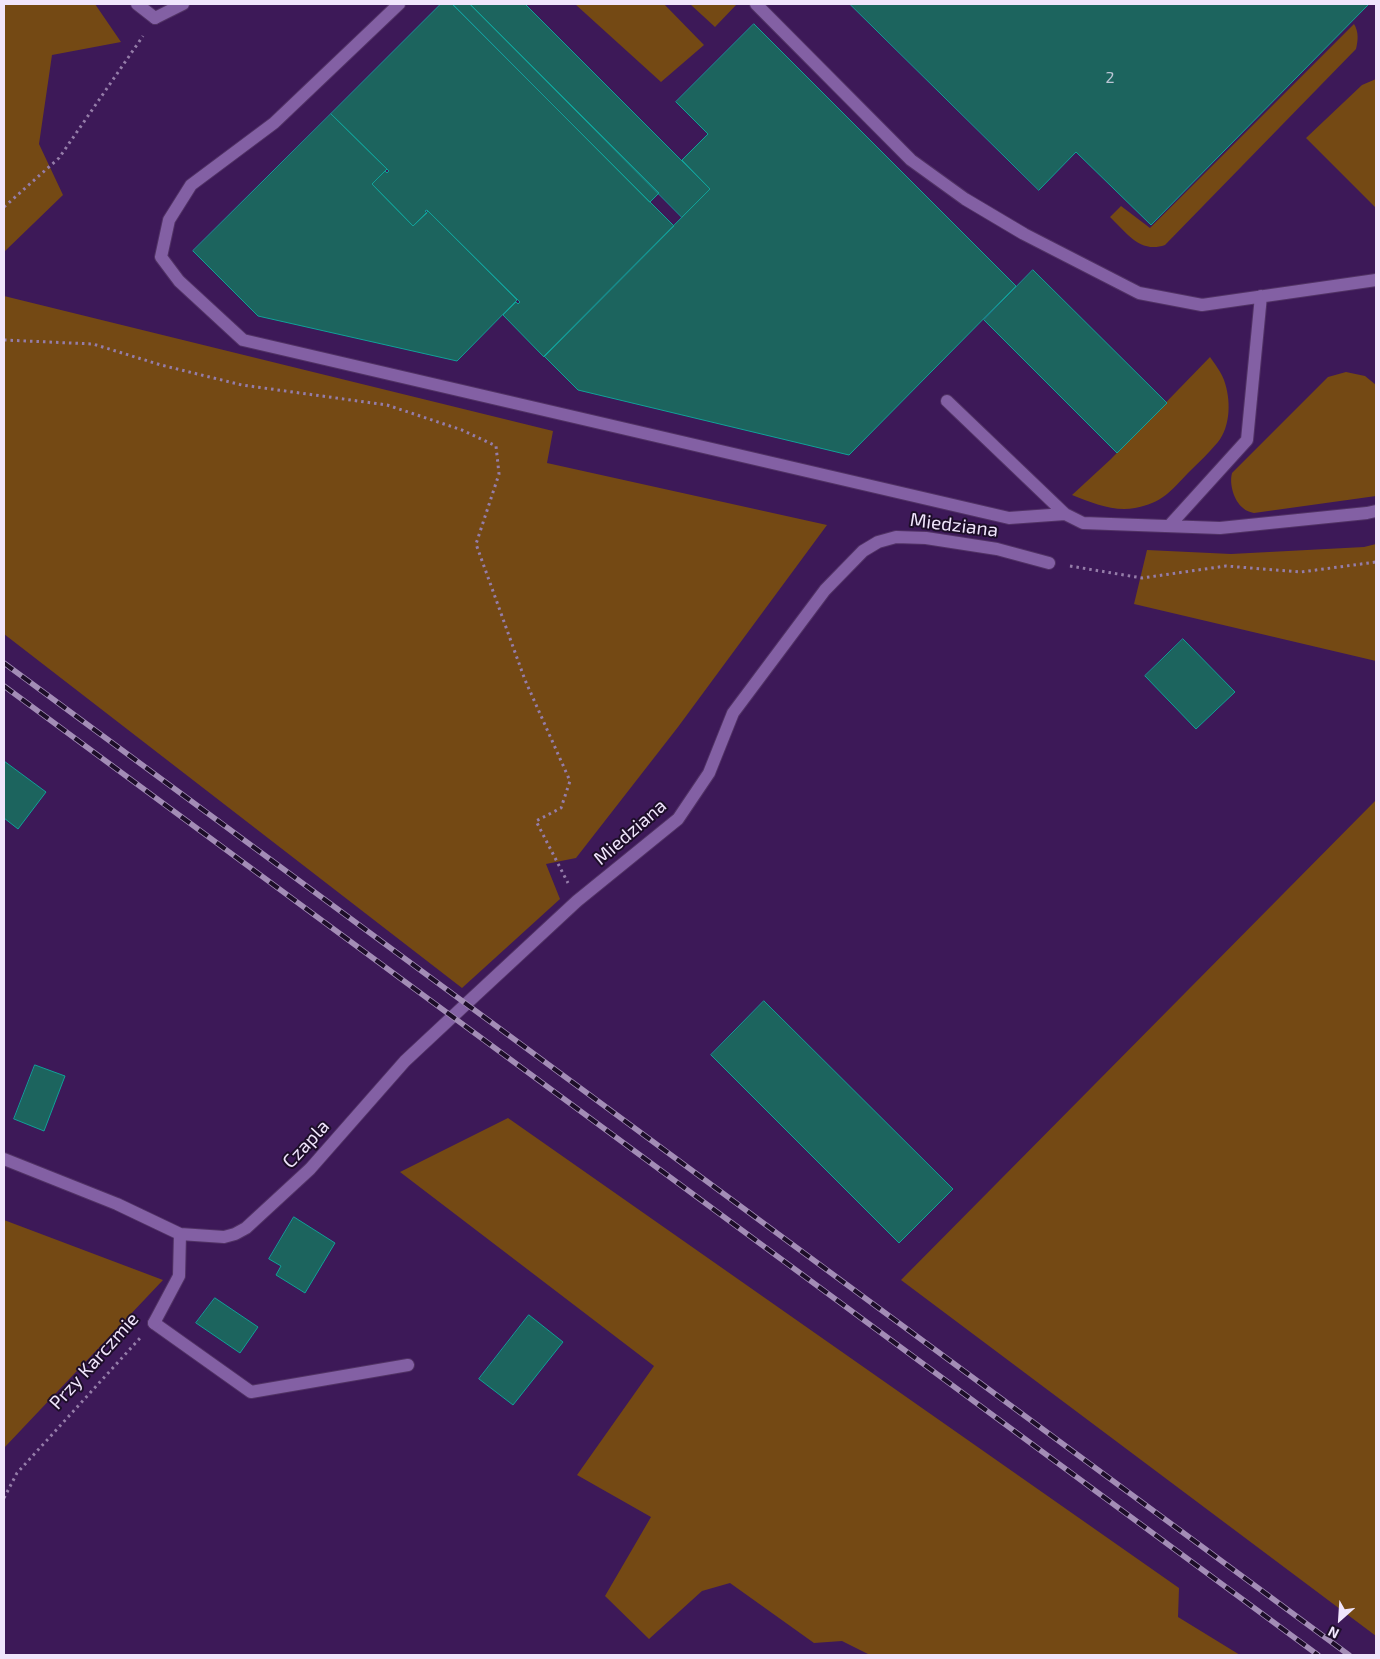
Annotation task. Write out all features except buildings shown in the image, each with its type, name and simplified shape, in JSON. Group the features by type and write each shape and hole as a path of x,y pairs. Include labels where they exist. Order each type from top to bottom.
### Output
{"street":[{"path":"137,4 155,18 183,4"},
{"path":"400,4 274,123 191,185 169,220 160,258 179,281 243,340 1009,518 1065,514"},
{"path":"756,4 912,160 965,200 1086,267 1139,293 1202,305 1376,280"},
{"path":"1169,526 1247,440 1261,296"},
{"path":"947,401 1065,514 1083,523 1220,528 1376,511"},
{"name":"Miedziana","path":"577,901 678,819 709,773 733,713 825,590 863,551 878,542 896,537 926,538 997,549 1049,563"},
{"name":"Czapla","path":"4,1159 117,1204 180,1234 224,1238 235,1234 246,1228 310,1169 406,1061 577,901"},
{"name":"Przy Karczmie","path":"154,1323 179,1276 180,1234"},
{"path":"154,1323 251,1392 408,1365"}],"path":[{"path":"4,207 59,158 155,18"},
{"path":"4,340 93,344 161,365 242,385 387,405 462,430 496,446 499,474 476,544 525,680 570,781 562,808 536,821 577,901"},
{"path":"1049,563 1142,578 1226,566 1301,572 1376,562"},
{"name":"Przy Karczmie","path":"4,1498 17,1473 154,1323"}],"shaded area":[{"path":"6,4 95,4 121,42 52,55 39,144 63,195 4,252 4,6"},
{"path":"575,4 664,4 704,45 661,82"},
{"path":"690,4 737,4 715,27"},
{"path":"1354,24 1358,36 1356,49 1165,245 1148,247 1141,244 1128,235 1110,217 1121,206 1150,228"},
{"path":"1376,79 1376,208 1306,138 1362,85"},
{"path":"4,296 553,431 547,463 827,525 678,727 576,858 546,864 560,899 462,988 4,634"},
{"path":"1210,357 1224,380 1228,395 1229,404 1225,428 1215,446 1176,486 1159,500 1144,506 1127,509 1103,506 1072,495 1111,459"},
{"path":"1346,372 1365,376 1376,385 1376,496 1254,513 1244,509 1237,501 1233,492 1232,473 1328,377"},
{"path":"1376,544 1376,661 1134,604 1147,550 1231,554 1364,547"},
{"path":"1376,800 1376,1636 901,1280"},
{"path":"508,1118 1179,1588 1178,1617 1240,1655 870,1655 842,1641 814,1643 730,1583 702,1591 649,1639 605,1596 651,1517 577,1475 654,1366 400,1172"},
{"path":"4,1220 163,1280 4,1448"}],"railway":[{"path":"4,663 1349,1655"},
{"path":"4,686 1318,1655"}]}
